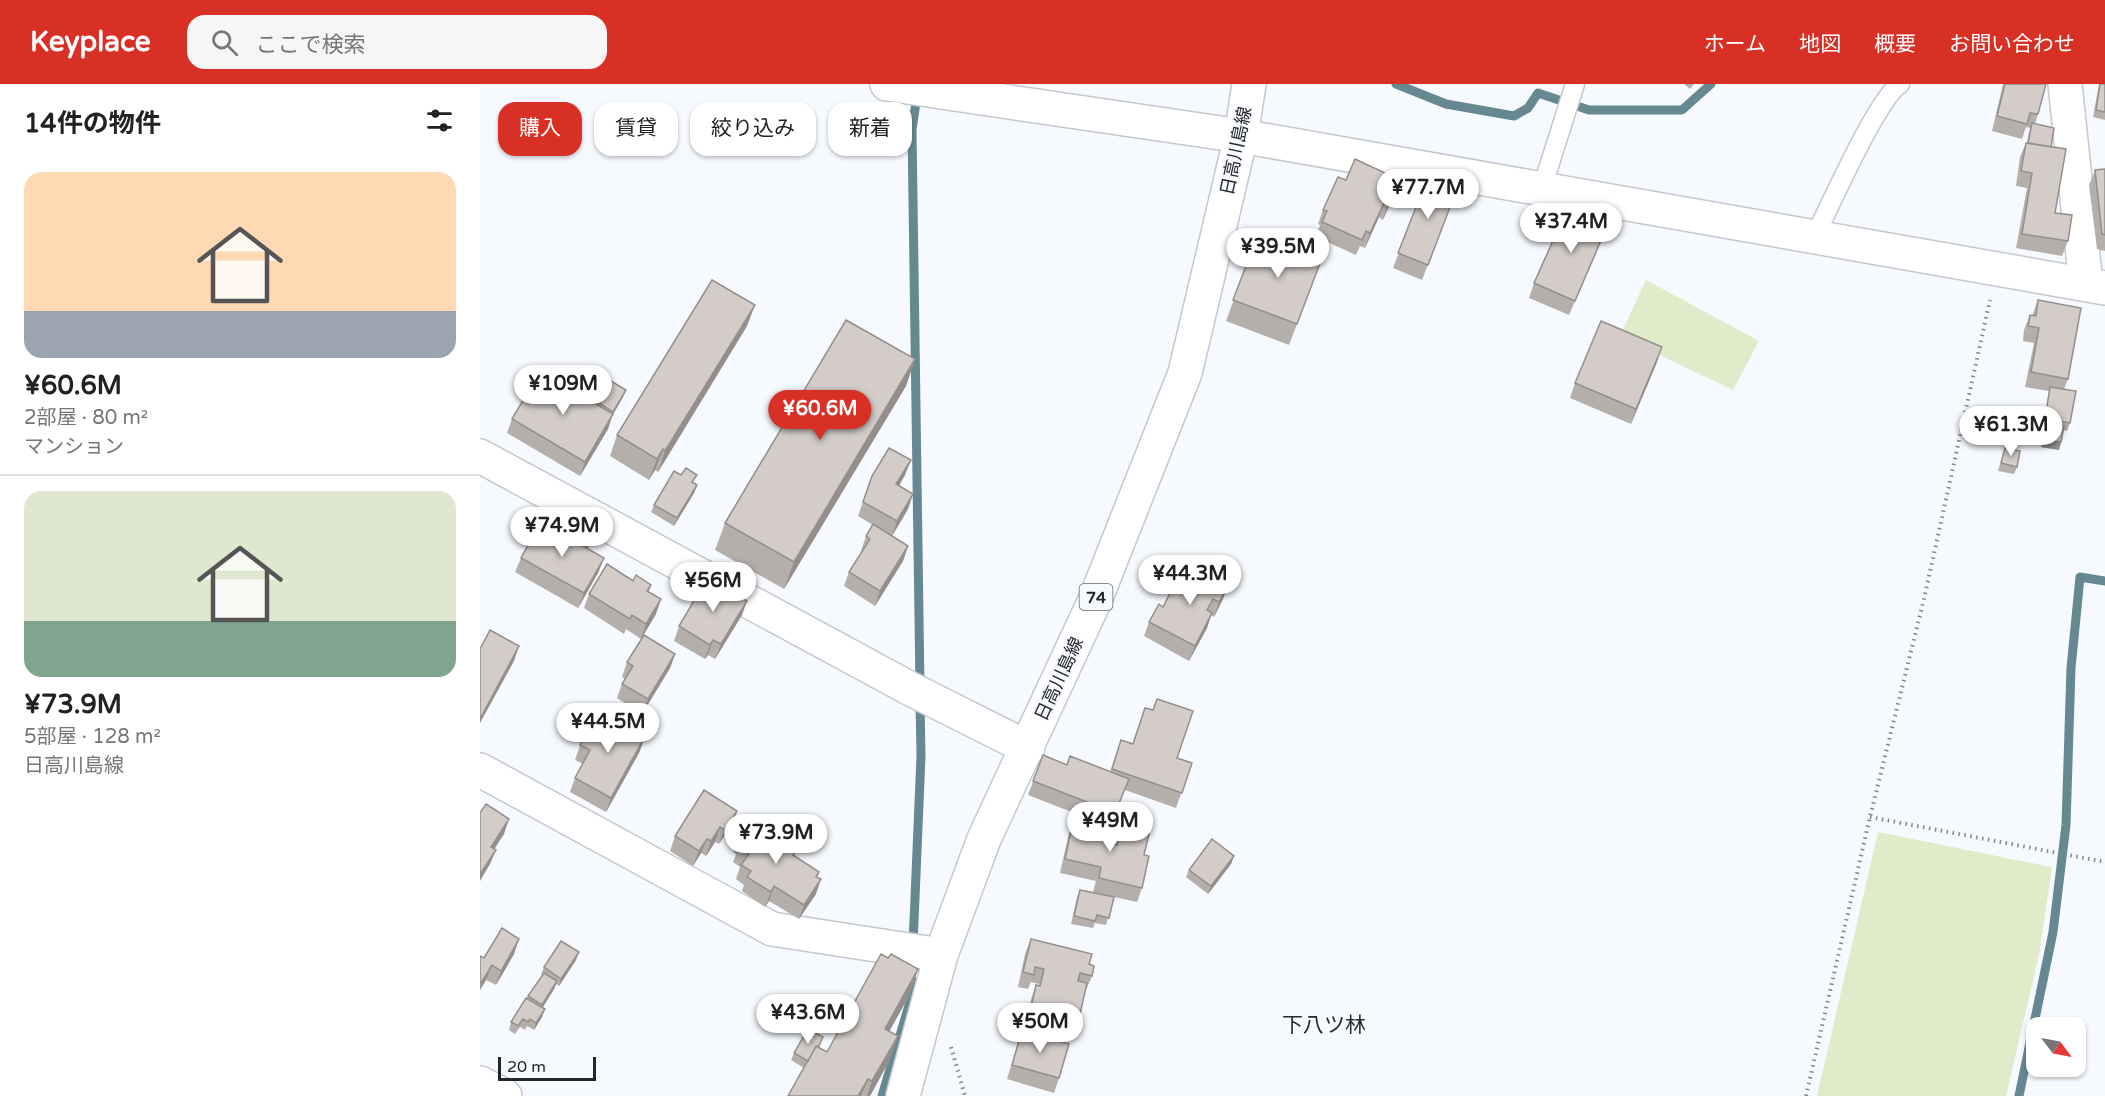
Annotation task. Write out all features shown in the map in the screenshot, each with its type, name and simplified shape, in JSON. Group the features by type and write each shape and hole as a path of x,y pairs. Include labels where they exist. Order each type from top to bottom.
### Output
{"street":[{"path":"887,84 1241,136 2096,286 2065,84"},
{"name":"日高川島線","path":"903,1096 941,955 984,839 1095,600 1185,373 1241,136 1249,84"},
{"path":"480,456 907,687 1028,747"},
{"path":"480,770 772,929 941,955"},
{"path":"480,1083 505,1096"}],"lane":[{"path":"1542,188 1575,84"},
{"path":"1815,236 1870,128 1892,89 1900,84"}],"path":[{"path":"1806,1096 1870,817 1924,599 1998,267"},
{"path":"1870,817 2105,862"}],"green space":[{"path":"1646,280 1759,341 1733,390 1620,336"},
{"path":"1878,832 2052,867 2039,955 2006,1096 1817,1096"}],"building":[{"path":"2005,84 2046,84 2038,114 2030,113 2027,124 1997,116"},
{"path":"2100,84 2105,84 2105,112 2096,110"},
{"path":"2032,123 2054,128 2051,147 2028,143"},
{"path":"2026,143 2066,149 2055,213 2072,215 2068,241 2022,234 2032,173 2021,171"},
{"path":"1355,159 1400,180 1388,205 1384,203 1370,233 1366,231 1362,240 1322,222 1327,211 1323,210 1338,177 1346,180"},
{"path":"2105,169 2105,235 2102,234 2095,170"},
{"path":"1429,174 1458,186 1428,265 1398,253"},
{"path":"1568,207 1608,224 1575,301 1534,283"},
{"path":"1258,234 1322,258 1297,324 1233,300"},
{"path":"712,280 755,305 665,451 663,449 657,459 617,435"},
{"path":"2038,300 2081,308 2068,379 2031,372 2039,328 2028,326 2030,315 2036,316"},
{"path":"846,320 915,359 794,562 725,523"},
{"path":"1601,321 1662,347 1636,409 1575,383"},
{"path":"540,371 613,414 585,462 512,419"},
{"path":"601,375 626,390 613,412 588,396"},
{"path":"2050,387 2076,391 2070,423 2045,419"},
{"path":"2046,423 2064,426 2061,442 2043,440"},
{"path":"889,448 911,460 896,484 913,494 897,521 863,502 872,476"},
{"path":"2005,448 2020,451 2017,467 2001,463"},
{"path":"686,468 697,475 692,482 697,485 677,518 654,505 674,471 681,475"},
{"path":"578,517 597,529 588,544 569,532"},
{"path":"541,522 604,558 584,593 521,558"},
{"path":"873,524 908,546 880,591 849,572 870,539 866,536"},
{"path":"1197,562 1212,570 1209,576 1228,586 1219,602 1213,599 1207,610 1212,613 1195,646 1149,622 1159,604 1163,607 1175,583 1184,588"},
{"path":"607,564 633,581 636,575 651,585 647,591 661,599 646,624 632,615 630,619 589,594"},
{"path":"708,577 747,601 721,644 713,640 710,645 679,626"},
{"path":"490,630 519,646 480,719 480,649"},
{"path":"644,635 675,654 648,699 622,684 633,666 627,662"},
{"path":"1157,699 1193,711 1177,758 1192,763 1182,793 1112,769 1121,740 1133,744 1145,708 1153,710"},
{"path":"599,711 645,736 611,798 575,778 590,750 580,745"},
{"path":"1043,755 1067,765 1070,756 1129,779 1115,813 1033,781"},
{"path":"704,790 737,811 725,830 720,827 711,841 707,839 699,851 675,836"},
{"path":"486,804 509,819 491,847 496,850 480,874 480,813"},
{"path":"748,821 796,851 793,855 819,872 816,877 821,879 804,905 774,886 771,892 747,877 751,871 741,865 749,854 738,847 742,840 738,837"},
{"path":"1073,822 1110,830 1107,843 1117,845 1121,828 1149,834 1144,855 1149,856 1142,888 1099,878 1101,867 1065,859"},
{"path":"1212,839 1234,856 1211,886 1189,870"},
{"path":"1080,890 1114,897 1109,918 1097,915 1095,921 1074,916"},
{"path":"502,928 519,939 501,971 492,965 481,983 480,956 484,958"},
{"path":"1031,939 1092,954 1089,964 1094,966 1092,976 1080,973 1078,981 1087,983 1078,1023 1030,1012 1036,985 1040,986 1044,969 1035,967 1034,975 1023,972"},
{"path":"561,941 579,952 561,979 544,967"},
{"path":"881,954 888,958 891,954 918,969 885,1029 898,1036 872,1081 868,1079 858,1096 788,1096 816,1046 827,1052"},
{"path":"544,973 557,981 542,1005 528,996"},
{"path":"526,998 545,1009 536,1023 530,1019 528,1022 523,1019 518,1026 511,1022"},
{"path":"808,1029 823,1037 808,1061 794,1053"},
{"path":"1022,1030 1069,1044 1059,1078 1012,1065"}],"waterway":[{"path":"1396,84 1446,104 1514,116 1528,108 1538,93 1589,110 1682,110 1711,84"},
{"path":"917,95 912,130 920,687"},
{"path":"2019,1096 2053,932 2066,825 2071,668 2080,577 2105,581"},
{"path":"913,945 921,756 920,701"},
{"path":"882,1096 910,1002 912,980"}],"district":[{"name":"下八ツ林","path":"1324,1025"}]}
